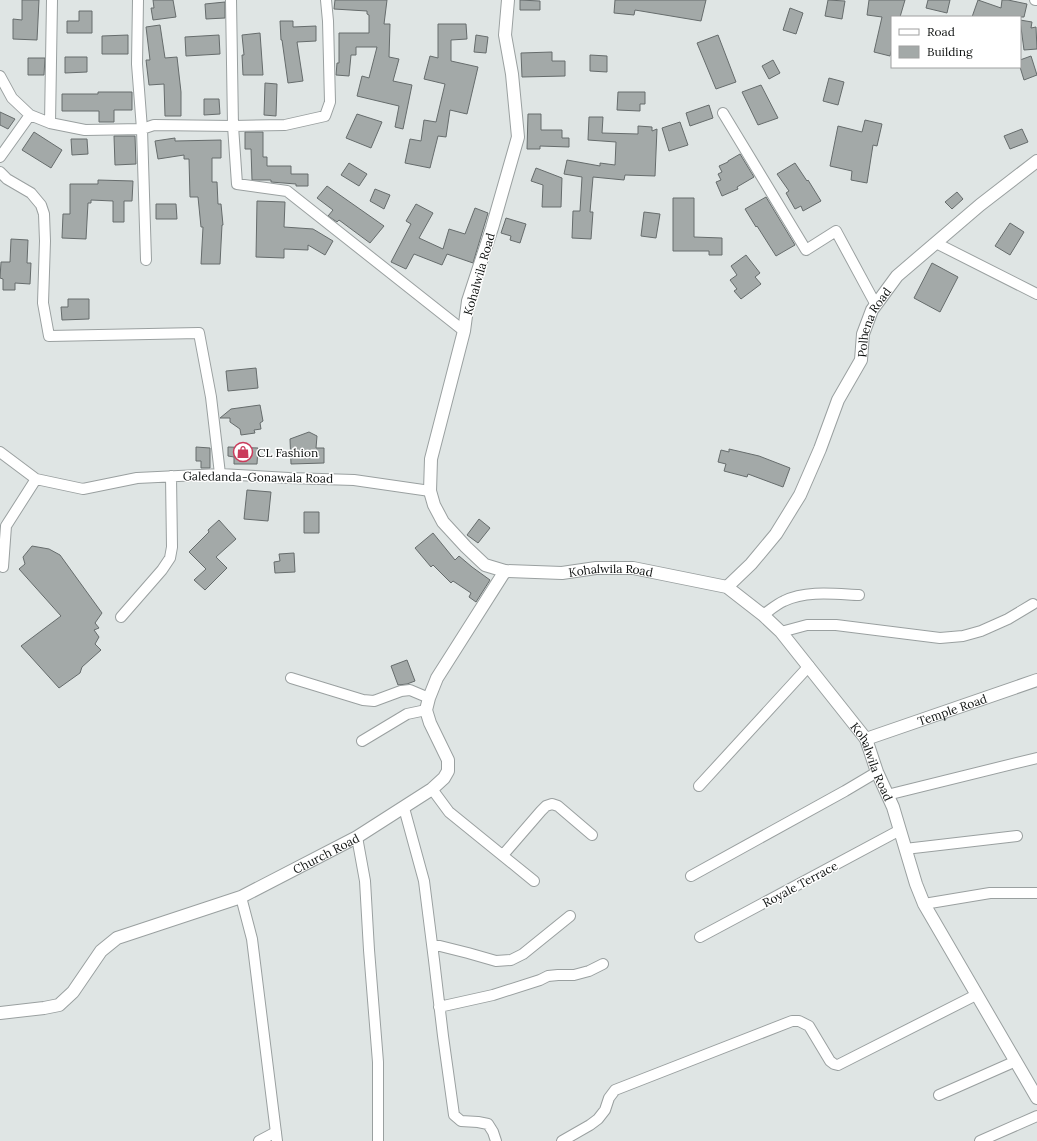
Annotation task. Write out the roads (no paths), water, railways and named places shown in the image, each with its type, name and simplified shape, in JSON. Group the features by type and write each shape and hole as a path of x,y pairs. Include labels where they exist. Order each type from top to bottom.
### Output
{"street":[{"path":"50,123 52,0"},
{"path":"138,0 137,64 142,129 146,260"},
{"path":"231,0 233,126 237,184 287,191 464,331"},
{"path":"0,76 12,98 30,115 50,123 85,130 142,129 154,124 233,126 285,125 325,116 330,102 326,0"},
{"name":"Kohalwila Road","path":"508,0 505,35 512,74 518,136 492,228 468,301 464,331 432,459 430,491 434,505 443,522 485,565 505,571 562,572 596,568 632,568 727,587 763,614 781,632 866,739 877,772 893,807 916,884 924,904 1037,1098"},
{"path":"723,113 806,250 836,231 876,305"},
{"path":"0,157 30,115"},
{"name":"Polhena Road","path":"727,587 751,564 776,534 800,495 820,449 838,400 861,360 863,334 872,310 897,276 980,205 1037,161"},
{"path":"0,172 7,179 31,193 41,204 44,214 45,241 43,304 49,336 199,333 211,397 220,474"},
{"path":"936,243 1037,294"},
{"name":"Galedanda-Gonawala Road","path":"0,452 36,479 83,489 137,478 220,474 354,480 430,491"},
{"path":"121,617 162,570 170,558 172,547 171,476"},
{"path":"3,567 6,526 36,479"},
{"path":"362,741 406,714 426,710 437,678 505,571"},
{"path":"763,614 784,600 797,596 809,594 859,595"},
{"path":"781,632 807,625 836,624 940,638 963,636 981,631 1008,620 1033,604"},
{"path":"699,786 809,666"},
{"path":"291,678 363,700 374,701 401,691 410,690 429,698"},
{"name":"Temple Road","path":"866,739 1037,680"},
{"name":"Church Road","path":"0,1013 59,1005 73,992 101,951 117,938 241,897 357,837 432,789 444,778 448,771 448,760 426,710"},
{"path":"887,795 1037,758"},
{"path":"691,876 845,792 877,772"},
{"path":"432,789 449,812 534,881"},
{"path":"503,855 541,811 546,806 552,804 558,806 592,835"},
{"path":"404,808 424,881 454,1115 461,1121 488,1124 494,1132 496,1141"},
{"name":"Royale Terrace","path":"700,937 900,830"},
{"path":"905,849 1017,836"},
{"path":"357,837 365,881 378,1062 378,1141"},
{"path":"924,904 990,893 1037,893"},
{"path":"241,897 252,939 276,1137 259,1141"},
{"path":"432,944 496,961 512,960 523,954 570,916"},
{"path":"439,1007 493,995 548,976 589,971 603,964"},
{"path":"562,1141 577,1137 598,1119 605,1110 609,1098 615,1090 792,1021 799,1021 809,1026 830,1061 838,1065 976,995"},
{"path":"939,1095 1016,1061"},
{"path":"980,1141 1037,1116"}],"place":[{"name":"CL Fashion","path":"243,452"}]}
